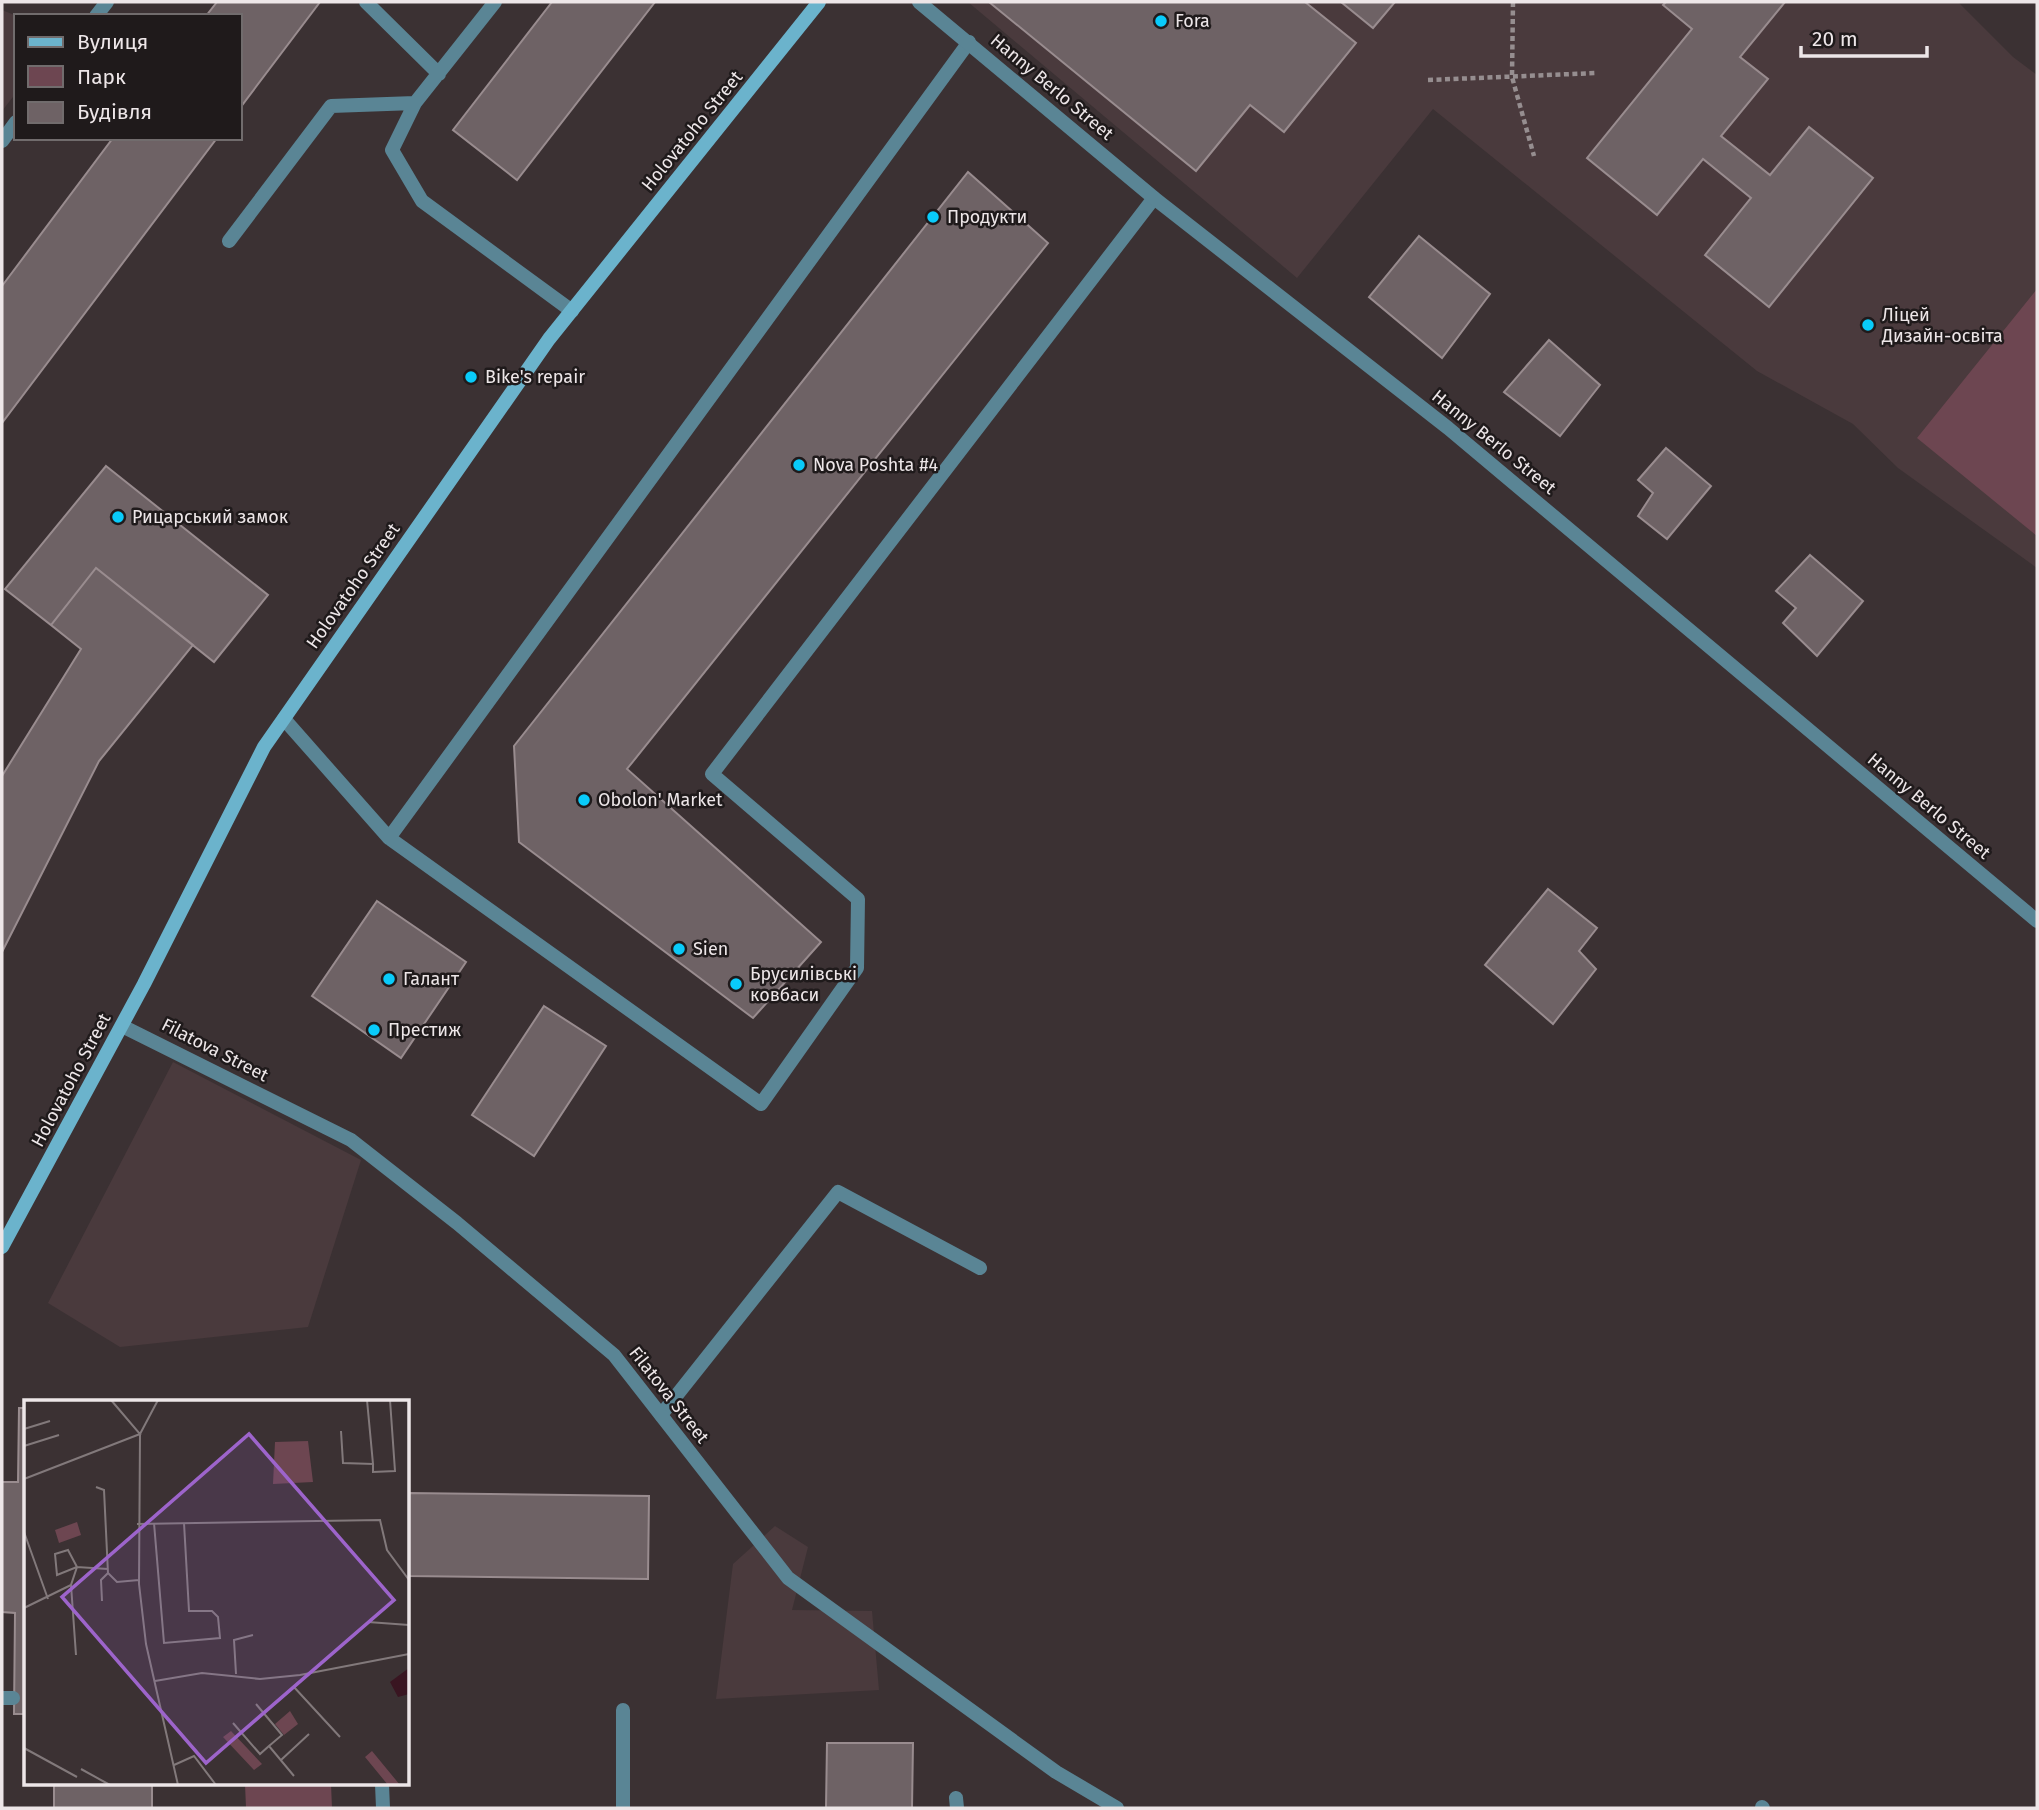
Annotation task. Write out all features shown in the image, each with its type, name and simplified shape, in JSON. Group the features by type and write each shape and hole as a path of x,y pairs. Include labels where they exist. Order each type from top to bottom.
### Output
{"main road":[{"name":"Holovatoho Street","path":"2,1247 122,1026 264,747 549,339 819,2"}],"street":[{"path":"366,2 439,74"},
{"path":"495,2 415,103 392,150 422,201 572,311"},
{"name":"Hanny Berlo Street","path":"919,2 1154,198 1448,428 2037,921"},
{"path":"389,838 969,42"},
{"path":"229,241 331,106 415,103"},
{"path":"2,141 14,125"},
{"path":"284,719 389,838 761,1104 857,968 858,899 712,775 1154,198"},
{"name":"Filatova Street","path":"122,1026 351,1140 457,1223 614,1355 788,1578 1056,1772 1117,1808"},
{"path":"661,1415 838,1192 980,1268"},
{"path":"623,1710 623,1808"},
{"path":"382,1786 383,1808"}],"path":[{"path":"1513,2 1512,77 1534,156"},
{"path":"1428,80 1597,73"}],"shaded area":[{"name":"Ліцей Дизайн-освіта","path":"968,2 1958,2 2013,57 2037,75 2037,568 1898,468 1853,424 1757,371 1433,109 1297,278"},
{"path":"2,10 14,15 14,96 2,111"},
{"path":"173,1062 361,1160 308,1327 120,1347 48,1303"},
{"path":"775,1526 808,1547 792,1610 872,1611 879,1690 716,1699 733,1564"}],"green space":[{"path":"2037,289 2037,536 1917,438"},
{"path":"245,1786 331,1786 332,1808 246,1808"}],"building":[{"path":"217,2 320,2 242,105 242,14 208,14"},
{"path":"552,2 655,2 517,180 453,130"},
{"path":"989,2 1305,2 1356,43 1284,132 1250,105 1196,171"},
{"path":"1341,2 1395,2 1373,28"},
{"path":"1666,2 1785,2 1740,57 1768,79 1721,136 1770,175 1809,127 1873,178 1769,307 1705,255 1751,198 1703,159 1657,215 1587,158 1692,29 1663,5"},
{"path":"112,140 215,140 2,423 2,286"},
{"path":"968,172 1048,243 627,769 821,942 753,1018 519,842 514,746"},
{"path":"1419,236 1490,294 1442,358 1369,297"},
{"path":"1549,340 1600,385 1560,436 1504,392"},
{"path":"1666,448 1711,486 1667,539 1638,516 1653,493 1638,480"},
{"name":"Рицарський замок","path":"106,466 268,595 214,662 96,568 51,625 5,589"},
{"path":"1810,555 1863,601 1817,656 1783,623 1796,608 1776,591"},
{"path":"96,568 193,645 99,761 2,952 2,776 81,649 51,625"},
{"path":"1548,889 1597,928 1579,951 1596,969 1553,1024 1485,965"},
{"name":"Галант","path":"377,901 466,962 401,1058 312,996"},
{"path":"544,1006 606,1046 534,1156 472,1115"},
{"path":"19,1408 24,1408 24,1714 14,1714 15,1613 2,1612 2,1482 18,1482"},
{"path":"410,1493 649,1496 648,1579 410,1576"},
{"path":"827,1743 913,1743 912,1808 826,1808"},
{"path":"54,1786 152,1786 152,1808 54,1808"}],"place":[{"name":"Fora","path":"1161,21"},
{"name":"Продукти","path":"933,217"},
{"name":"Ліцей Дизайн-освіта","path":"1868,325"},
{"name":"Bike's repair","path":"471,377"},
{"name":"Nova Poshta #4","path":"799,465"},
{"name":"Рицарський замок","path":"118,517"},
{"name":"Obolon' Market","path":"584,800"},
{"name":"Sien","path":"679,949"},
{"name":"Галант","path":"389,979"},
{"name":"Брусилівські ковбаси","path":"736,984"},
{"name":"Престиж","path":"374,1030"}]}
